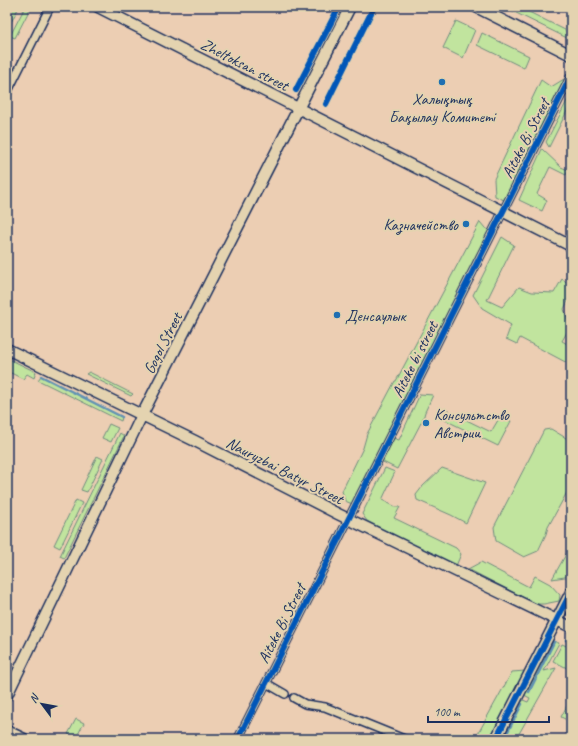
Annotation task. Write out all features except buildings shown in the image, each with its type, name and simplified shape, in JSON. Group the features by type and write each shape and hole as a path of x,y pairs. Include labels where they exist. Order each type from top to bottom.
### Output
{"main road":[{"name":"Zheltoksan street","path":"98,7 571,246"},
{"name":"Gogol Street","path":"7,695 142,415 350,7"},
{"path":"476,7 571,55"},
{"name":"Nauryzbai Batyr Street","path":"7,349 348,519 571,627"},
{"path":"496,739 571,592"},
{"path":"7,731 24,739"}],"street":[{"path":"7,93 50,7"},
{"name":"Aiteke Bi Street","path":"503,212 571,76"},
{"name":"Aiteke bi street","path":"348,519 503,212"},
{"name":"Aiteke Bi Street","path":"238,739 348,519"},
{"path":"266,683 285,694"},
{"path":"294,698 305,704 325,707 404,739"}],"green space":[{"path":"7,7 19,7 7,30"},
{"path":"25,7 31,7 15,38 10,36"},
{"path":"504,7 519,7 571,33 569,39"},
{"path":"456,21 475,30 463,58 443,48"},
{"path":"482,33 529,56 524,68 477,45"},
{"path":"569,76 504,200 495,196 494,179 541,80 551,87"},
{"path":"571,93 571,103 549,147 546,142"},
{"path":"542,149 561,167 568,170 566,175 550,167 537,194 547,200 542,211 519,200"},
{"path":"480,222 485,228 493,232 355,505 345,501 342,491 363,448 367,434"},
{"path":"502,237 514,245 487,300 502,307 519,287 532,292 554,293 562,279 571,285 571,295 564,309 570,327 562,341 571,346 571,365 520,338 517,344 506,339 511,325 482,308 473,295"},
{"path":"7,358 36,372 34,378 27,374 23,379 7,371"},
{"path":"89,372 133,394 131,396 86,374"},
{"path":"41,376 122,417 121,421 38,380"},
{"path":"420,394 433,395 423,419 397,469 381,461 393,438 399,440"},
{"path":"444,409 491,432 501,415 511,421 498,446 445,420"},
{"path":"109,424 118,428 111,442 102,438"},
{"path":"551,429 571,441 571,485 548,527 538,551 524,557 496,541 494,527 544,430"},
{"path":"120,433 124,436 64,558 60,556"},
{"path":"97,456 103,459 87,492 81,490"},
{"path":"385,468 395,472 382,500 396,507 400,507 394,518 456,548 461,554 456,566 367,521 362,514"},
{"path":"442,468 485,483 466,523 417,500 416,495 423,486"},
{"path":"76,500 82,503 60,548 54,545"},
{"path":"571,545 571,576 552,579 569,549"},
{"path":"481,562 529,587 535,576 550,584 560,595 559,601 536,604 468,569"},
{"path":"553,641 559,643 544,671 556,668 516,739 503,739 523,700 528,702 530,698 524,695"},
{"path":"562,644 571,648 571,670 553,661"},
{"path":"525,671 490,739 475,739 512,672"},
{"path":"571,698 571,722 561,717"},
{"path":"76,719 84,723 76,738 68,734"}],"waterway":[{"path":"41,376 122,417"},
{"path":"566,640 571,642"},
{"path":"529,692 554,642"},
{"path":"504,739 522,704"}],"cycle path":[{"path":"296,90 339,7"},
{"path":"326,104 374,7"},
{"path":"238,739 571,76"},
{"path":"496,739 571,592"}],"place":[{"name":"Халықтық Бақылау Комитеті","path":"442,82"},
{"name":"Казначейство","path":"466,224"},
{"name":"Денсаулык","path":"337,315"},
{"name":"Консультство Австрии","path":"426,423"}]}
